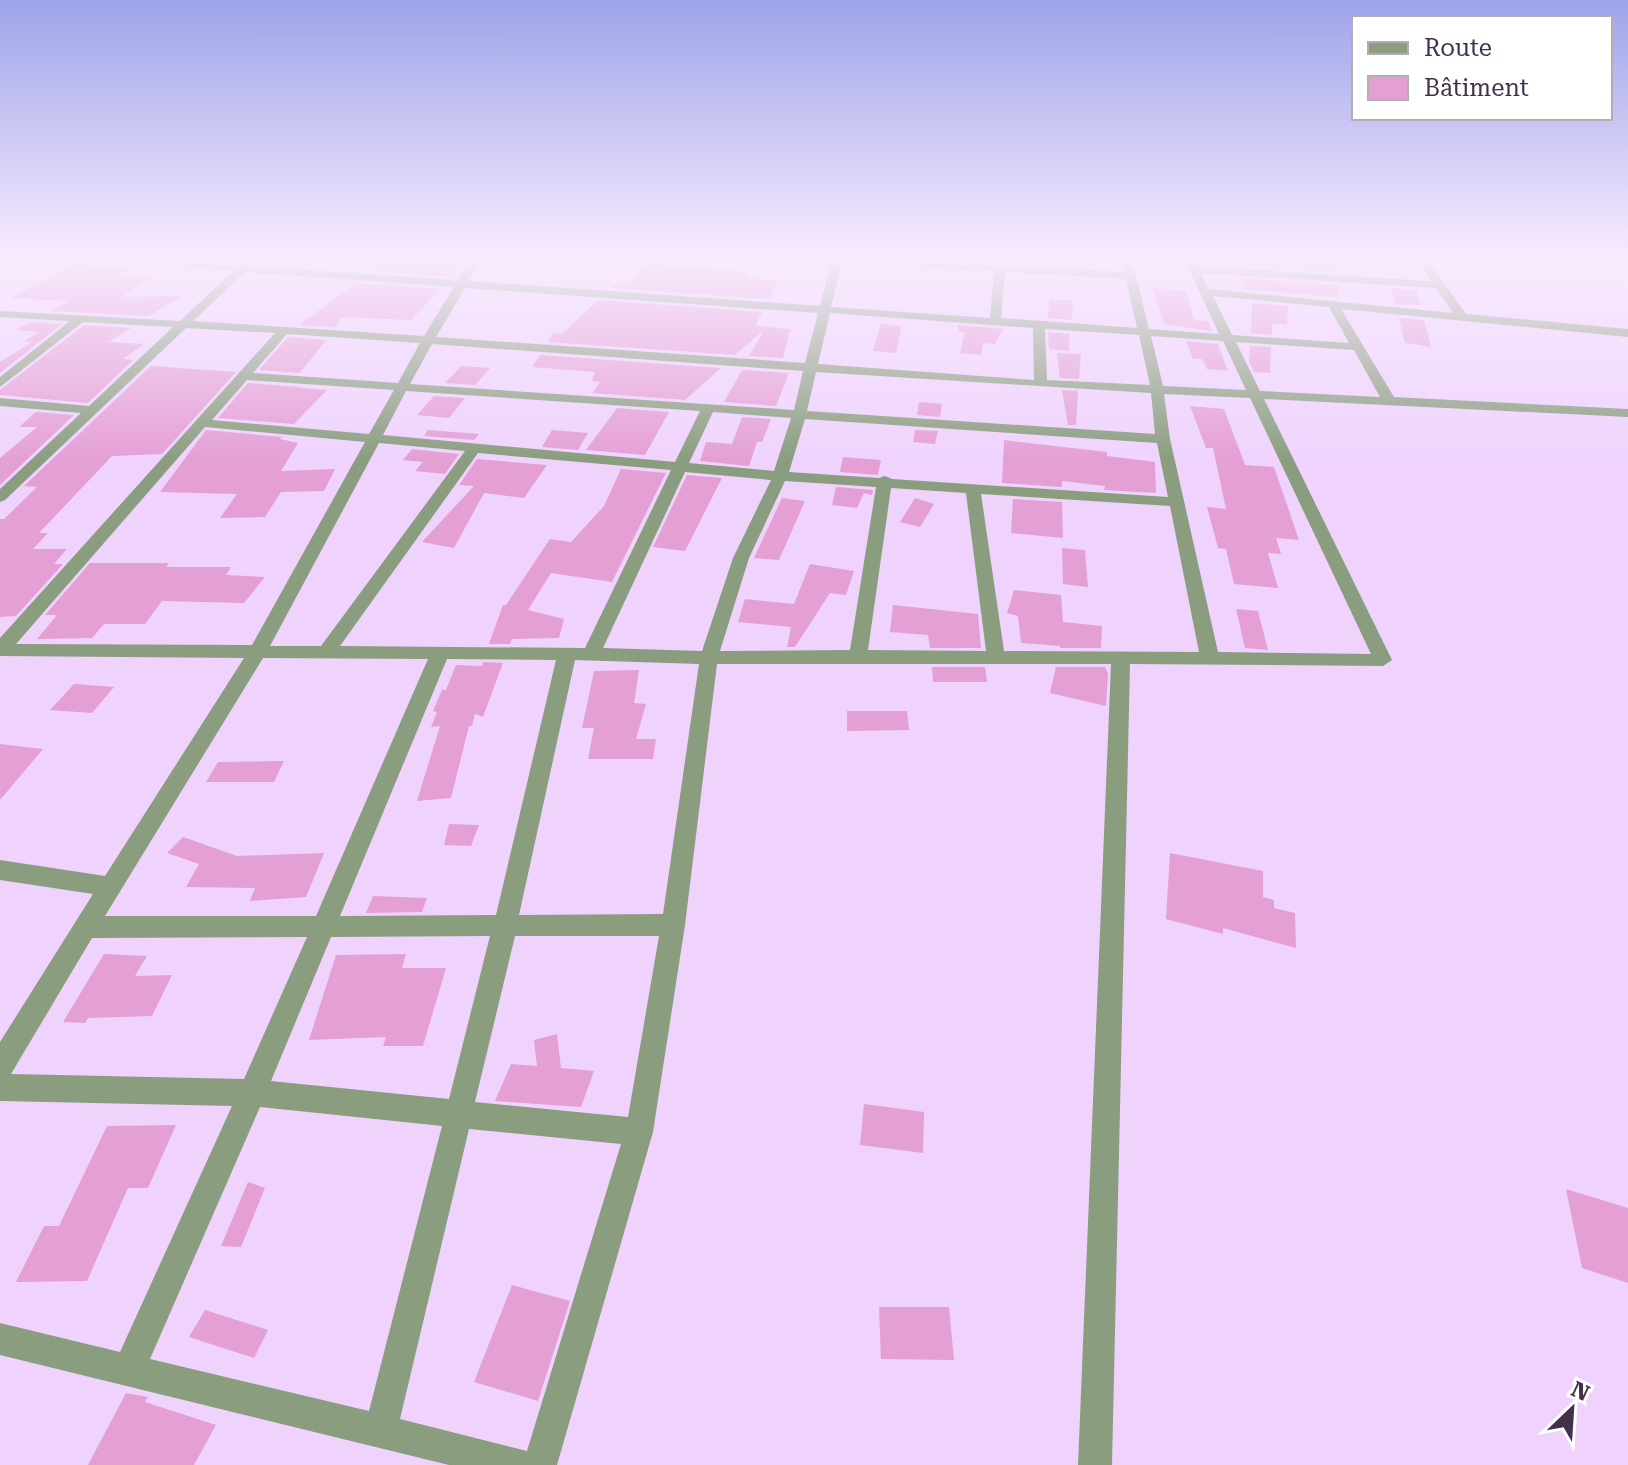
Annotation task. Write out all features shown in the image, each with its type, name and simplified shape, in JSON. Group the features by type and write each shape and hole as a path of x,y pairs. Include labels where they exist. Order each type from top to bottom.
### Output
{"street":[{"path":"0,383 73,324"},
{"path":"172,324 1041,384 1628,413"},
{"path":"0,1067 257,652 436,324"},
{"path":"540,1465 639,1132 673,925 709,658 741,558 780,476 821,324"},
{"path":"1039,324 1041,384"},
{"path":"1045,324 1358,347"},
{"path":"1140,324 1157,388 1163,439 1210,659"},
{"path":"0,650 579,654 709,658 858,656 1383,660 1222,324"},
{"path":"1345,324 1389,400"},
{"path":"1548,324 1628,333"},
{"path":"0,497 183,325"},
{"path":"0,650 284,330"},
{"path":"243,376 1163,439"},
{"path":"0,402 92,410"},
{"path":"381,1429 505,926 579,654 682,466 708,409"},
{"path":"202,423 780,476 885,480 1178,502"},
{"path":"326,652 476,446"},
{"path":"858,656 885,480"},
{"path":"973,488 996,657"},
{"path":"129,1369 252,1093 440,653"},
{"path":"1095,1465 1121,658"},
{"path":"0,870 109,887"},
{"path":"84,927 673,925"},
{"path":"0,1087 252,1093 639,1132"},
{"path":"0,1339 520,1465"}],"building":[{"path":"27,324 62,324 0,373 0,362 32,342 24,341 40,332 16,330"},
{"path":"301,324 337,324 335,327"},
{"path":"572,324 756,324 790,329 783,358 749,356 764,330 735,355 548,342 553,333 562,334"},
{"path":"881,324 902,326 896,353 873,351"},
{"path":"1167,324 1209,324 1212,331"},
{"path":"1251,324 1272,324 1272,335 1251,333"},
{"path":"1401,324 1425,324 1431,347 1405,343"},
{"path":"84,325 131,328 109,342 144,344 123,359 133,360 88,403 0,395 0,390"},
{"path":"958,325 1003,329 995,344 983,343 981,355 960,353 965,332 959,331"},
{"path":"1048,332 1070,334 1069,351 1049,349"},
{"path":"288,337 326,340 300,373 259,370"},
{"path":"1186,341 1218,344 1228,371 1207,369 1202,359 1193,359"},
{"path":"1250,346 1271,347 1270,373 1254,372 1249,362"},
{"path":"1057,353 1081,354 1079,379 1060,378"},
{"path":"540,355 721,368 685,400 593,393 600,382 592,381 595,372 532,367"},
{"path":"151,366 236,372 162,454 112,456 39,533 48,533 33,549 67,549 54,564 63,564 16,616 0,617 0,519 4,519 37,487 24,486"},
{"path":"461,366 490,368 475,385 445,383"},
{"path":"742,370 789,373 776,406 724,402"},
{"path":"248,383 327,390 294,424 218,418"},
{"path":"1062,390 1078,391 1076,425 1068,425"},
{"path":"434,396 465,398 449,418 417,415"},
{"path":"919,402 942,404 940,417 917,415"},
{"path":"1190,406 1224,409 1245,465 1274,467 1299,540 1276,538 1281,554 1268,553 1278,588 1234,584 1226,549 1218,548 1207,507 1226,509 1213,448 1206,448"},
{"path":"617,408 669,412 645,455 586,450"},
{"path":"36,412 74,415 0,485 0,458 37,427 19,427"},
{"path":"742,417 771,419 762,442 757,442 749,466 700,461 706,442 732,444"},
{"path":"206,430 282,437 280,439 298,443 281,471 335,469 324,491 281,492 265,517 220,518 237,494 160,492"},
{"path":"428,430 479,434 474,440 424,436"},
{"path":"552,430 588,433 578,450 542,447"},
{"path":"915,430 938,431 935,444 913,442"},
{"path":"1004,440 1107,452 1107,456 1155,462 1156,493 1104,490 1105,486 1062,481 1062,487 1002,483"},
{"path":"412,449 459,454 445,474 415,471 423,462 403,460"},
{"path":"843,457 881,460 878,475 840,472"},
{"path":"477,459 547,465 524,498 484,493 454,548 422,542 474,486 459,485"},
{"path":"621,469 666,473 612,582 551,573 528,610 564,619 559,638 512,639 510,644 489,644 503,605 506,605 550,539 571,542 604,506"},
{"path":"687,475 722,478 685,551 653,547"},
{"path":"836,487 873,490 872,495 864,493 857,508 832,505"},
{"path":"782,498 805,501 779,560 754,558"},
{"path":"915,498 934,504 920,527 900,522"},
{"path":"1013,499 1062,502 1063,538 1011,533"},
{"path":"1062,548 1085,550 1088,587 1063,584"},
{"path":"90,563 231,567 226,575 265,577 244,603 162,601 145,624 104,624 92,638 37,639 57,615 45,615"},
{"path":"810,564 854,571 846,595 830,593 795,647 787,647 791,627 738,622 745,599 794,604"},
{"path":"1014,590 1061,595 1063,622 1102,626 1101,648 1060,648 1021,643 1018,616 1007,613"},
{"path":"893,605 978,614 981,648 930,648 928,635 890,632"},
{"path":"1236,609 1258,611 1268,650 1245,648"},
{"path":"483,662 503,663 483,717 475,714 472,726 469,726 451,798 417,801 440,726 431,727 437,712 433,711 442,690 446,690 456,665 482,666"},
{"path":"932,667 985,667 987,682 933,682"},
{"path":"1056,667 1105,667 1108,673 1106,706 1050,693"},
{"path":"639,670 634,703 646,704 636,739 656,739 653,759 588,759 594,728 582,728 594,671"},
{"path":"74,684 114,687 92,713 50,710"},
{"path":"847,711 907,711 909,730 847,731"},
{"path":"0,744 43,749 0,800"},
{"path":"284,761 274,782 206,782 218,762"},
{"path":"449,824 479,825 471,846 444,845"},
{"path":"183,837 237,856 324,853 306,897 250,901 255,888 186,887 199,864 167,853"},
{"path":"1170,853 1263,871 1263,897 1274,900 1274,908 1295,913 1296,948 1223,928 1223,934 1166,919"},
{"path":"373,896 427,898 422,912 366,913"},
{"path":"104,954 147,956 135,976 172,975 152,1016 88,1018 85,1023 63,1022"},
{"path":"406,954 402,968 446,968 423,1046 383,1046 386,1037 309,1040 336,955"},
{"path":"557,1034 561,1068 594,1071 581,1107 495,1101 511,1064 537,1066 534,1040"},
{"path":"864,1104 924,1112 923,1153 860,1145"},
{"path":"176,1125 148,1188 128,1188 87,1281 16,1282 44,1226 59,1226 107,1126"},
{"path":"248,1182 265,1188 241,1247 221,1246"},
{"path":"1566,1189 1628,1208 1628,1283 1582,1268"},
{"path":"512,1285 570,1301 538,1401 474,1382"},
{"path":"879,1307 949,1307 954,1360 881,1359"},
{"path":"205,1310 268,1330 254,1358 189,1337"},
{"path":"126,1393 148,1397 145,1402 216,1425 194,1465 88,1465"}]}
